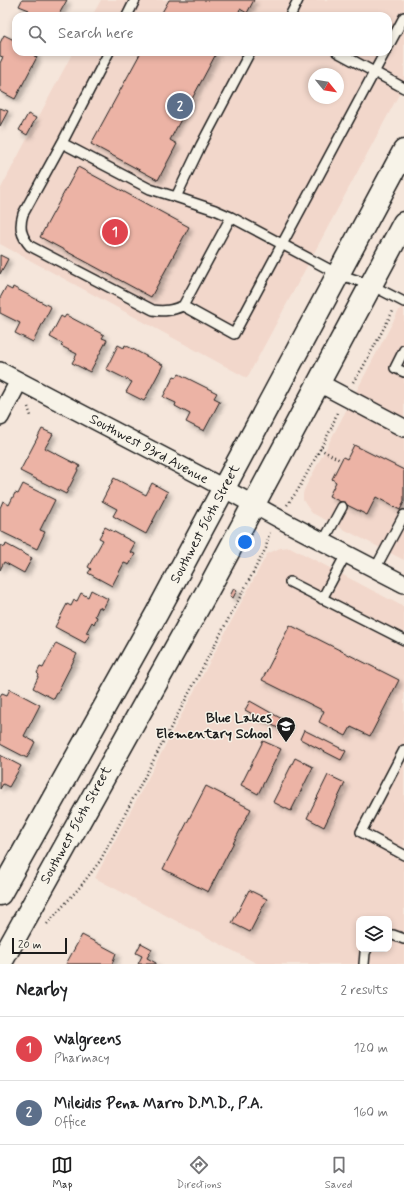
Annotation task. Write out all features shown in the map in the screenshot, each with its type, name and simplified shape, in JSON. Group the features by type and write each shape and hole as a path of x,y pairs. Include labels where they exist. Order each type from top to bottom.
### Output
{"main road":[{"name":"Southwest 56th Street","path":"0,894 158,613 404,151"},
{"name":"Southwest 56th Street","path":"0,964 209,588 404,223"}],"street":[{"name":"Southwest 93rd Avenue","path":"0,371 404,584"},
{"path":"0,417 19,381"},
{"path":"319,383 404,428"}],"lane":[{"path":"129,12 135,0"},
{"path":"292,12 298,0"},
{"path":"392,40 404,17"},
{"path":"107,56 23,214 21,231 25,240 30,246 153,310 163,312 171,311 183,306 231,217"},
{"path":"176,197 201,145 248,56"},
{"path":"344,56 404,88"},
{"path":"183,306 234,334 283,245 383,56"},
{"path":"62,143 150,189 215,210 231,217 338,274 371,285 401,301"},
{"path":"404,350 395,368 404,372"},
{"path":"323,542 342,508"},
{"path":"375,569 404,515"},
{"path":"322,599 346,554"},
{"path":"290,582 404,640"},
{"path":"404,750 361,832 404,855"},
{"path":"392,935 404,939"},
{"path":"364,964 366,952"}],"path":[{"path":"354,380 362,369 401,301"},
{"path":"28,407 31,416"},
{"path":"289,502 298,490 320,449 331,428 335,415"},
{"path":"320,449 340,460"},
{"path":"45,926 80,887 100,861 266,548 268,536"}],"shaded area":[{"path":"101,0 404,0 404,85 247,378 0,244 0,190 71,56 392,56 392,12 94,12"},
{"path":"404,301 404,560 312,513 303,500 303,494"},
{"name":"Blue Lakes Elementary School","path":"290,547 404,607 404,964 258,964 95,878 267,554 280,548"}],"building":[{"path":"22,0 67,0 60,12 28,12 29,10 19,6"},
{"path":"169,0 254,0 248,12 240,9 239,12 162,12"},
{"path":"4,35 12,39 12,56 37,57 15,99 0,91 0,63 3,57 0,56 0,43"},
{"path":"139,56 215,56 170,140 177,144 158,180 91,144"},
{"path":"0,108 8,111 0,126"},
{"path":"28,114 36,118 27,135 19,130"},
{"path":"78,167 189,227 151,297 40,237"},
{"path":"0,255 8,259 0,274"},
{"path":"6,287 12,290 13,287 51,307 33,342 15,333 20,323 0,313 0,298"},
{"path":"66,315 104,335 102,338 107,340 90,372 72,363 77,354 61,346 63,344 50,337 61,316 64,318"},
{"path":"118,345 124,348 125,345 163,365 144,401 126,392 132,382 106,369"},
{"path":"179,374 217,393 214,398 220,401 204,431 186,422 190,414 175,406 176,403 163,397 174,376 177,377"},
{"path":"42,429 53,434 45,448 80,466 66,494 20,471"},
{"path":"354,445 404,470 404,502 400,510 376,497 367,515 329,496 336,482 332,479 343,457 347,459"},
{"path":"114,478 146,495 152,483 168,492 146,534 113,516 117,509 102,501"},
{"path":"23,484 55,500 40,530 45,532 37,549 0,531 0,508 3,501 9,505 15,493 18,494"},
{"path":"105,527 135,543 130,552 135,554 132,560 129,565 124,563 112,586 88,573 91,569 88,567 103,540 99,538"},
{"path":"6,544 32,558 24,573 4,562 0,570 0,545 5,547"},
{"path":"234,588 237,590 233,598 230,596"},
{"path":"91,590 108,599 103,609 99,607 95,616 97,617 94,624 92,622 86,633 90,634 85,643 55,627 67,604 71,606 74,600 77,601 81,593 88,597"},
{"path":"290,625 399,680 370,736 351,727 346,736 319,722 324,711 262,680"},
{"path":"56,643 77,654 54,699 33,688 39,675 37,673 40,667 43,668"},
{"path":"10,689 40,705 24,736 35,742 27,758 0,744 0,696 2,693 7,695"},
{"path":"250,701 289,723 285,732 245,710"},
{"path":"304,730 346,751 341,760 300,739"},
{"path":"263,741 281,749 258,794 241,785"},
{"path":"0,755 21,766 9,787 3,784 0,789"},
{"path":"295,758 313,767 291,811 273,802"},
{"path":"328,775 345,783 324,827 307,818"},
{"path":"206,786 251,809 208,892 163,869"},
{"path":"249,890 267,899 250,932 232,923"},
{"path":"82,935 116,953 112,964 66,964"},
{"path":"141,943 152,949 147,958 156,964 138,964 142,956 136,953"}],"place":[{"name":"Mileidis Pena Marro D.M.D., P.A.","path":"180,106"},
{"name":"Walgreens","path":"115,232"},
{"name":"Blue Lakes Elementary School","path":"286,743"}]}
